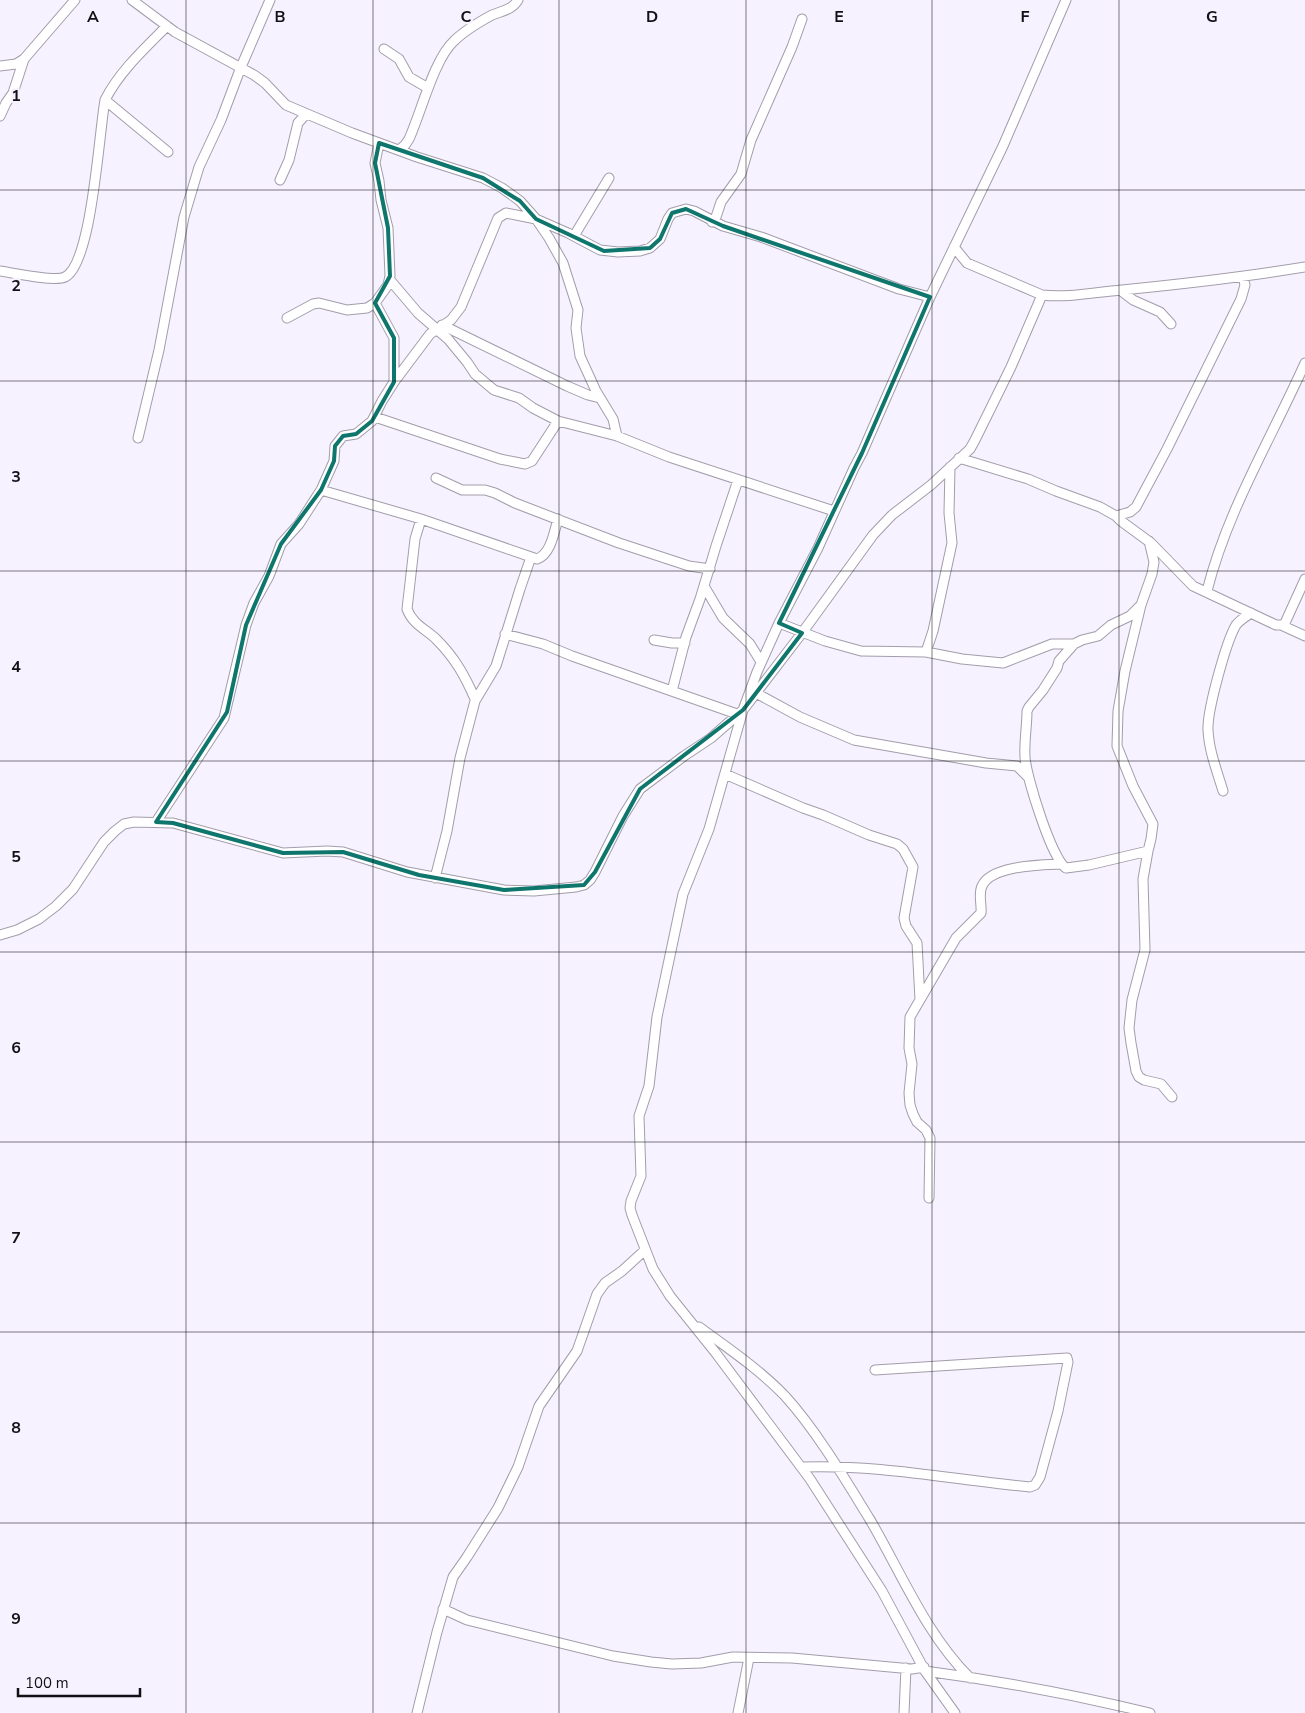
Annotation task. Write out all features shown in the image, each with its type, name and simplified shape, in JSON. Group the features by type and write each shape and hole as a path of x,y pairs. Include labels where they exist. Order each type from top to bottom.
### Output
{"street":[{"path":"0,66 16,64 24,59 75,0"},
{"path":"132,0 175,32 241,67 265,83 286,105 378,143 483,178 515,197 536,219 563,263 578,310 576,328 580,356 600,398 613,419 616,436"},
{"path":"138,438 158,350 184,217 199,167 221,120 241,67 270,0"},
{"path":"399,150 409,139 428,88 444,54 452,42 485,19 513,6 518,0"},
{"path":"955,1713 924,1669 882,1592 802,1467 670,1296 652,1269 630,1208 640,1176 639,1116 649,1086 657,1018 683,894 709,829 740,712 779,623 818,548 862,453 930,297 1003,146 1066,0"},
{"path":"712,222 716,217 721,202 741,174 751,140 792,47 802,19"},
{"path":"0,271 54,279 64,278 76,265 92,200 105,100 129,66 168,26"},
{"path":"384,49 399,60 409,77 428,88"},
{"path":"0,116 13,93 24,59"},
{"path":"105,100 168,152"},
{"path":"280,180 289,160 298,123 306,114"},
{"path":"287,318 313,304 319,303 347,310 367,308 375,303 390,280 388,228 375,163 378,143"},
{"path":"574,236 609,178"},
{"path":"156,822 227,712 246,625 254,603 269,576 282,544 299,524 321,490 334,461 335,446 342,436 356,434 375,418 382,401 394,382 430,334 451,320 461,307 498,218 506,213 536,219 604,251 640,251 656,244 672,213 686,209 694,211 712,222 761,237 899,289 930,297"},
{"path":"954,247 967,263 1042,295 1075,296 1243,277 1305,267"},
{"path":"1116,516 1130,512 1136,507 1167,449 1241,299 1245,285 1243,277"},
{"path":"390,280 418,313 440,327 567,386 600,398"},
{"path":"1120,290 1133,300 1160,312 1171,324"},
{"path":"0,935 17,930 39,919 56,906 73,888 104,842 124,824 134,822 173,823 283,853 343,852 407,872 511,890 566,888 584,884 590,880 595,872 623,816 640,790 711,738 740,712 802,633 873,535 892,515 931,485 970,449 1011,367 1042,295"},
{"path":"375,303 394,338 394,382"},
{"path":"440,327 475,374 492,388 519,398 533,408 558,421 616,436 669,457 834,510"},
{"path":"1207,591 1226,532 1305,363"},
{"path":"375,418 500,459 525,464 532,461 558,421"},
{"path":"959,458 1028,479 1056,492 1100,506 1149,541 1193,586 1305,636"},
{"path":"926,652 933,631 952,543 949,513 950,467"},
{"path":"436,478 462,490 485,490 495,493 515,503 619,543 690,566 710,569"},
{"path":"672,691 685,643 738,480"},
{"path":"321,490 421,519 537,559 543,557 554,534 558,519"},
{"path":"421,519 415,539 407,609 410,616 421,629 436,638 457,663 476,699"},
{"path":"1149,541 1153,554 1153,568 1141,605 1120,697 1117,746 1133,786 1153,824 1142,890 1144,950 1132,1000 1129,1028 1131,1043 1136,1071 1139,1077 1161,1084 1172,1097"},
{"path":"435,878 448,831 460,758 476,699 492,674 532,557"},
{"path":"1281,626 1285,623 1305,579"},
{"path":"704,586 723,618 750,644 761,662"},
{"path":"1141,605 1130,616 1111,624 1098,636 1074,644 1059,661 1043,690 1028,708 1025,757 1047,833 1062,864 1066,868 1089,865 1148,851"},
{"path":"1223,791 1212,754 1208,725 1226,652 1235,627 1251,613"},
{"path":"779,623 802,633 861,651 926,652 962,660 1003,663 1052,644 1074,644"},
{"path":"505,634 543,644 672,691 740,712"},
{"path":"654,640 685,643"},
{"path":"756,693 800,717 854,740 986,763 1017,766 1030,779"},
{"path":"725,774 869,836 897,844 903,849 913,867 904,918 906,926 917,943 920,1000"},
{"path":"929,1198 930,1138 913,1114 909,1093 912,1064 909,1048 910,1017 956,938 981,913 980,890 986,879 993,874 1026,866 1062,864"},
{"path":"417,1713 453,1577 498,1508 518,1467 539,1406 577,1351 597,1294 605,1283 622,1271 645,1250"},
{"path":"689,1320 761,1375 784,1396 809,1426 837,1467 881,1540 919,1611 957,1665 970,1678"},
{"path":"802,1467 837,1467 921,1474 980,1483 1033,1487 1040,1478 1049,1448 1068,1362 1067,1358 875,1370"},
{"path":"443,1609 468,1620 613,1656 650,1662 672,1664 701,1663 733,1658 792,1658 924,1669 1030,1687 1150,1713"},
{"path":"738,1713 749,1658"},
{"path":"904,1713 906,1668"}],"highlighted area":[{"path":"379,143 483,178 520,201 536,219 604,251 650,248 660,239 672,213 686,209 723,226 930,297 862,453 779,623 802,633 743,710 640,789 595,872 584,885 504,890 419,875 343,852 283,853 173,823 156,822 227,712 246,625 281,544 321,490 334,461 335,446 343,436 356,434 372,421 394,382 394,338 375,303 390,276 388,228 375,163"}]}
